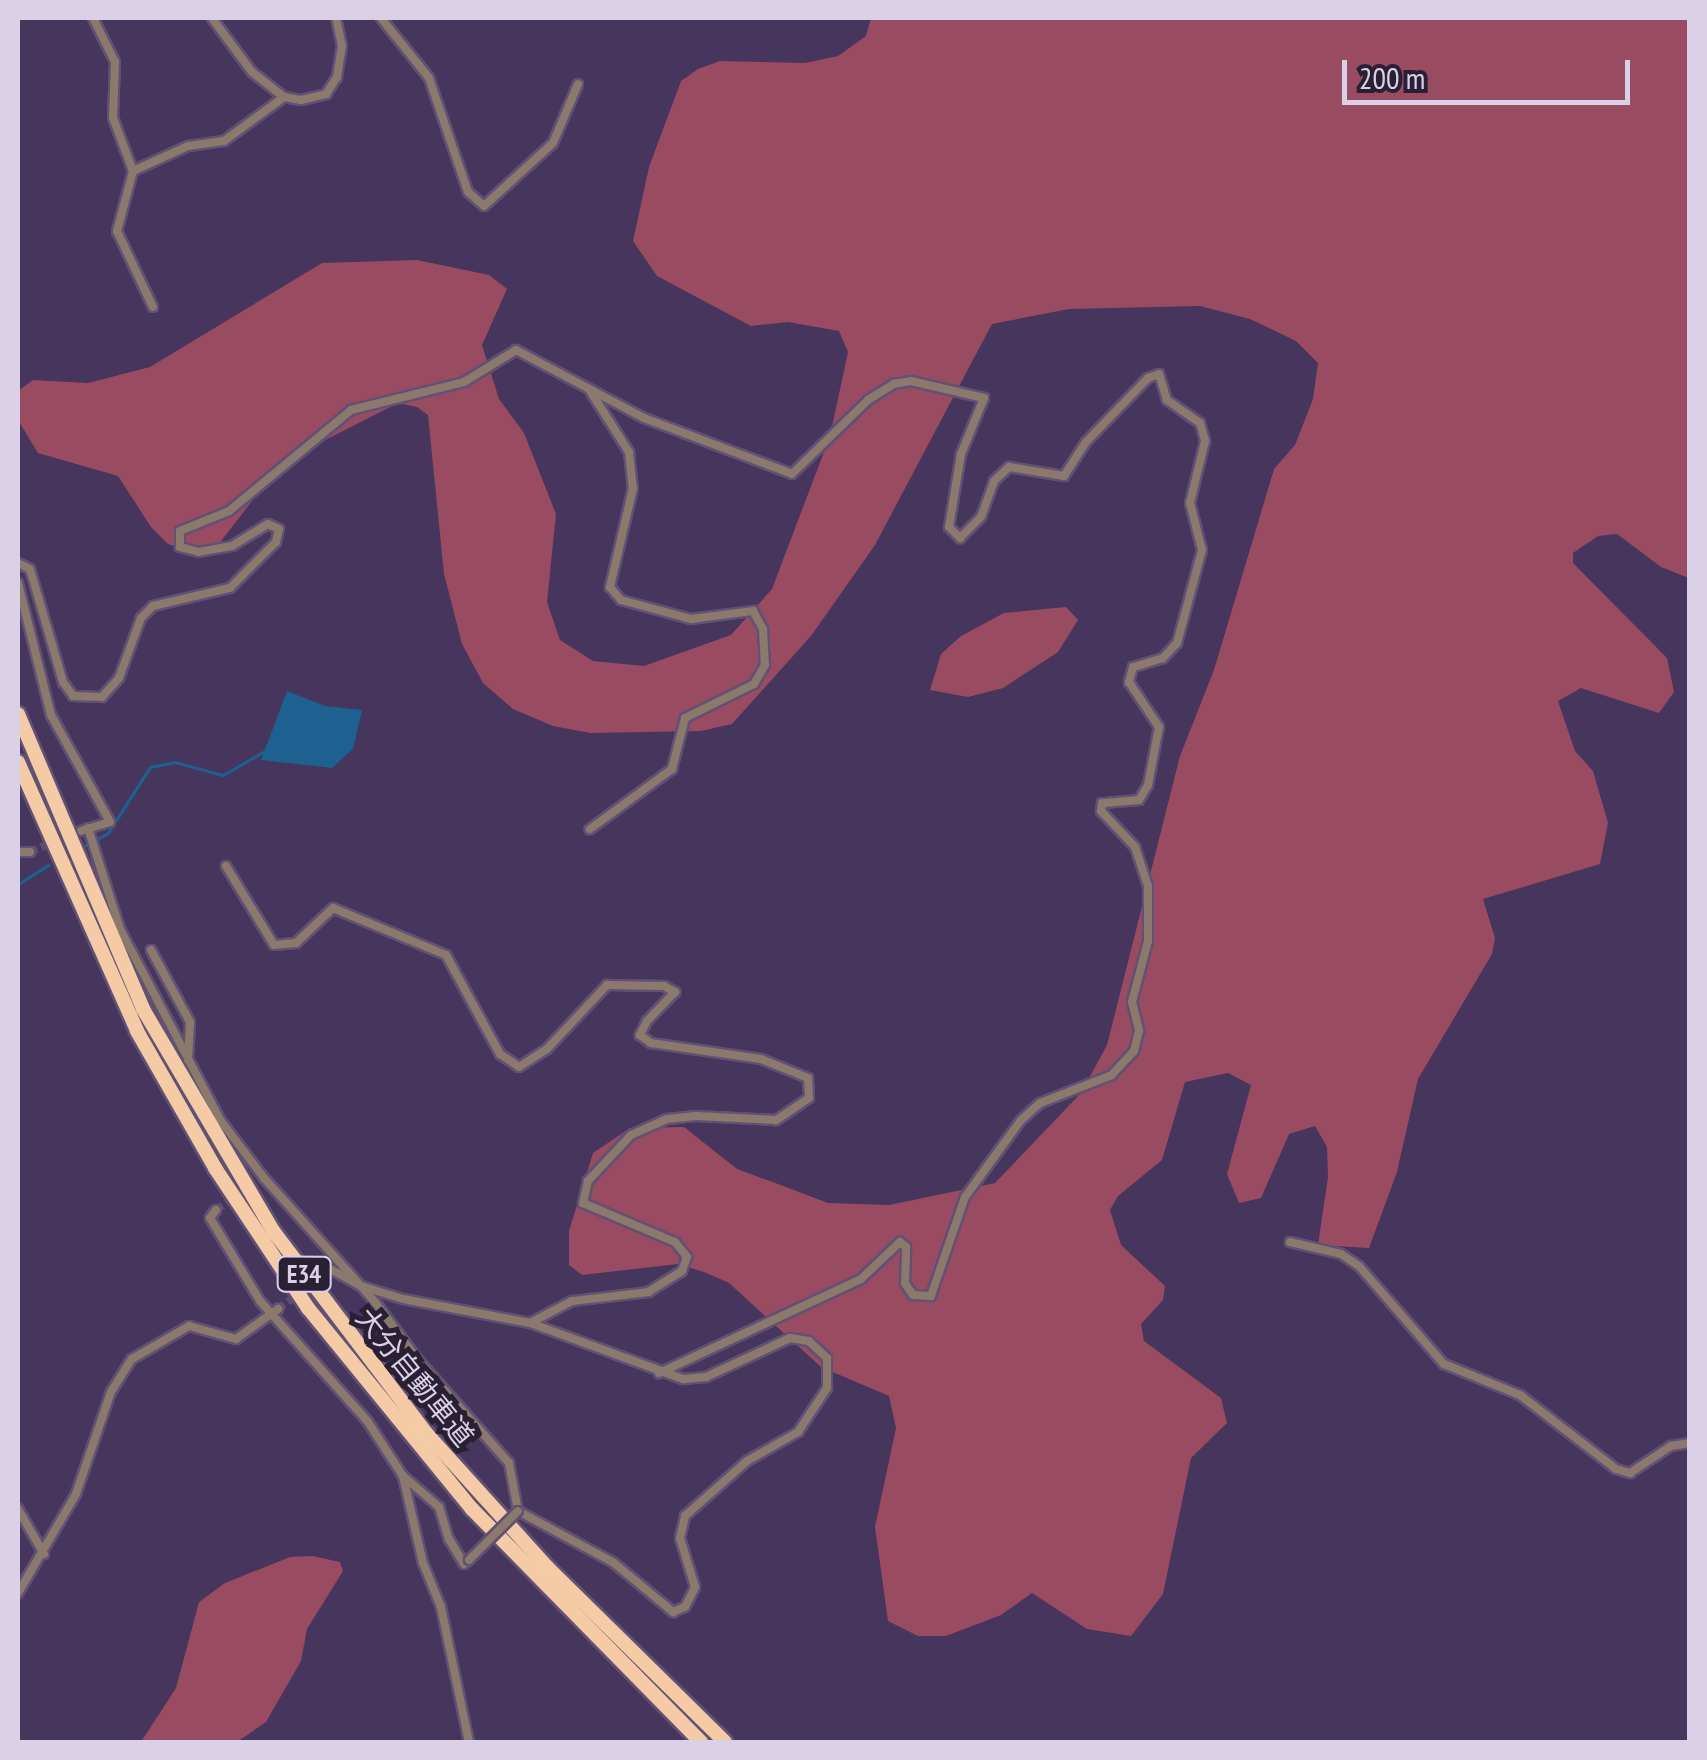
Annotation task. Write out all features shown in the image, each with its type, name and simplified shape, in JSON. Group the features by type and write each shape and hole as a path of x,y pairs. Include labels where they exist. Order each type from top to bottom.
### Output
{"highway":[{"name":"大分自動車道","path":"18,714 144,1009 274,1232 426,1433 560,1581 725,1742"},
{"name":"大分自動車道","path":"18,762 65,881 172,1096 308,1308 472,1510 702,1742"},
{"path":"18,778 65,881"}],"street":[{"path":"93,18 115,62 114,118 133,172 117,231 153,307"},
{"path":"212,18 252,72 284,97 316,98 337,78 342,46 336,18"},
{"path":"381,18 429,78 468,192 484,206 552,143 578,84"},
{"path":"133,172 188,146 224,140 284,97"},
{"path":"18,563 30,569 63,682 73,696 102,698 120,678 141,618 153,606 230,588 276,542 279,528 268,524 232,546 199,552 180,547 180,532 229,511 352,410 464,382 516,350 644,418 792,474 868,400 894,384 912,381 984,398 960,454 949,527 960,538 981,517 994,482 1009,466 1064,476 1086,442 1148,378 1159,374 1167,400 1200,423 1204,442 1190,503 1202,550 1177,643 1162,658 1132,667 1129,682 1159,726 1148,784 1139,800 1102,804 1100,811 1135,847 1148,886 1148,941 1132,1002 1139,1031 1134,1051 1112,1075 1040,1103 1020,1120 964,1197 932,1296 913,1295 905,1283 906,1247 900,1242 861,1279 658,1372"},
{"path":"586,385 629,452 633,488 610,587 620,600 691,619 754,610 763,629 765,665 754,684 685,718 672,770 590,829"},
{"path":"18,583 51,715 110,822 86,831 120,929 188,1060 221,1121 264,1178 361,1286 509,1463 518,1511"},
{"path":"18,852 30,852"},
{"path":"226,866 274,944 296,944 333,908 446,955 500,1054 519,1066 547,1050 606,985 664,986 675,992 674,999 640,1035 651,1043 761,1058 808,1078 809,1098 776,1120 696,1116 667,1119 631,1135 588,1181 583,1203 675,1242 688,1257 682,1270 649,1292 572,1301 530,1323"},
{"path":"151,950 190,1022 188,1060"},
{"path":"254,1185 264,1178"},
{"path":"216,1210 210,1218 220,1237 275,1311 368,1422 404,1476 440,1507 449,1539 464,1564 518,1511"},
{"path":"1290,1242 1341,1254 1359,1266 1444,1364 1520,1394 1616,1469 1630,1473 1671,1446 1690,1443"},
{"path":"332,1270 361,1286 530,1323 658,1372 706,1377 790,1338 817,1346 830,1371 821,1403 798,1432 747,1461 685,1516 680,1538 694,1587 685,1607 667,1611 614,1563 518,1511"},
{"path":"18,1593 44,1554 86,1468 111,1392 132,1358 174,1330 204,1326 236,1339 275,1311"},
{"path":"404,1476 446,1625 469,1742"},
{"path":"18,1509 44,1554"}],"shaded area":[{"path":"871,18 1689,18 1689,578 1661,567 1617,534 1598,536 1573,553 1573,563 1667,658 1674,692 1659,713 1581,688 1558,701 1575,751 1593,771 1608,823 1600,864 1483,899 1495,938 1492,954 1418,1079 1397,1172 1369,1248 1318,1245 1328,1177 1327,1147 1315,1126 1289,1134 1261,1198 1239,1203 1227,1174 1251,1085 1228,1073 1185,1082 1162,1160 1118,1196 1110,1210 1121,1245 1165,1286 1163,1300 1141,1324 1144,1341 1221,1398 1227,1423 1191,1458 1163,1594 1131,1636 1087,1629 1032,1593 1001,1615 946,1636 918,1636 888,1621 875,1527 896,1428 889,1396 821,1367 729,1283 704,1272 678,1264 582,1275 569,1265 569,1231 593,1153 630,1128 684,1127 737,1169 828,1203 889,1205 995,1183 1081,1093 1107,1045 1180,756 1214,670 1274,469 1295,445 1313,399 1318,363 1296,341 1250,319 1200,306 1069,309 992,324 875,545 811,636 732,724 701,731 590,733 553,726 513,709 483,683 462,644 444,574 428,415 417,407 398,403 282,462 215,549 194,552 168,544 151,527 118,476 38,453 18,420 18,391 33,380 88,383 150,367 322,263 417,260 489,275 507,289 482,345 499,399 524,433 556,514 547,602 560,640 593,661 644,666 731,635 772,589 830,436 848,352 839,331 788,322 751,326 657,276 633,241 649,167 681,81 698,69 720,61 805,63 838,56 866,36"},
{"path":"1066,607 1078,620 1058,652 1003,688 968,697 930,690 941,654 961,636 1004,613"},
{"path":"312,1556 340,1562 343,1571 307,1629 301,1661 266,1722 237,1742 141,1742 176,1688 199,1602 225,1583 290,1557"}],"water":[{"path":"287,691 325,706 362,710 353,749 332,768 261,760"}],"waterway":[{"path":"81,848 108,833 150,767 175,762 223,775 263,752"},
{"path":"18,884 48,865"}],"tunnel":[{"path":"30,852 81,831"},
{"path":"216,1210 249,1188"},
{"path":"278,1309 332,1270"}]}
